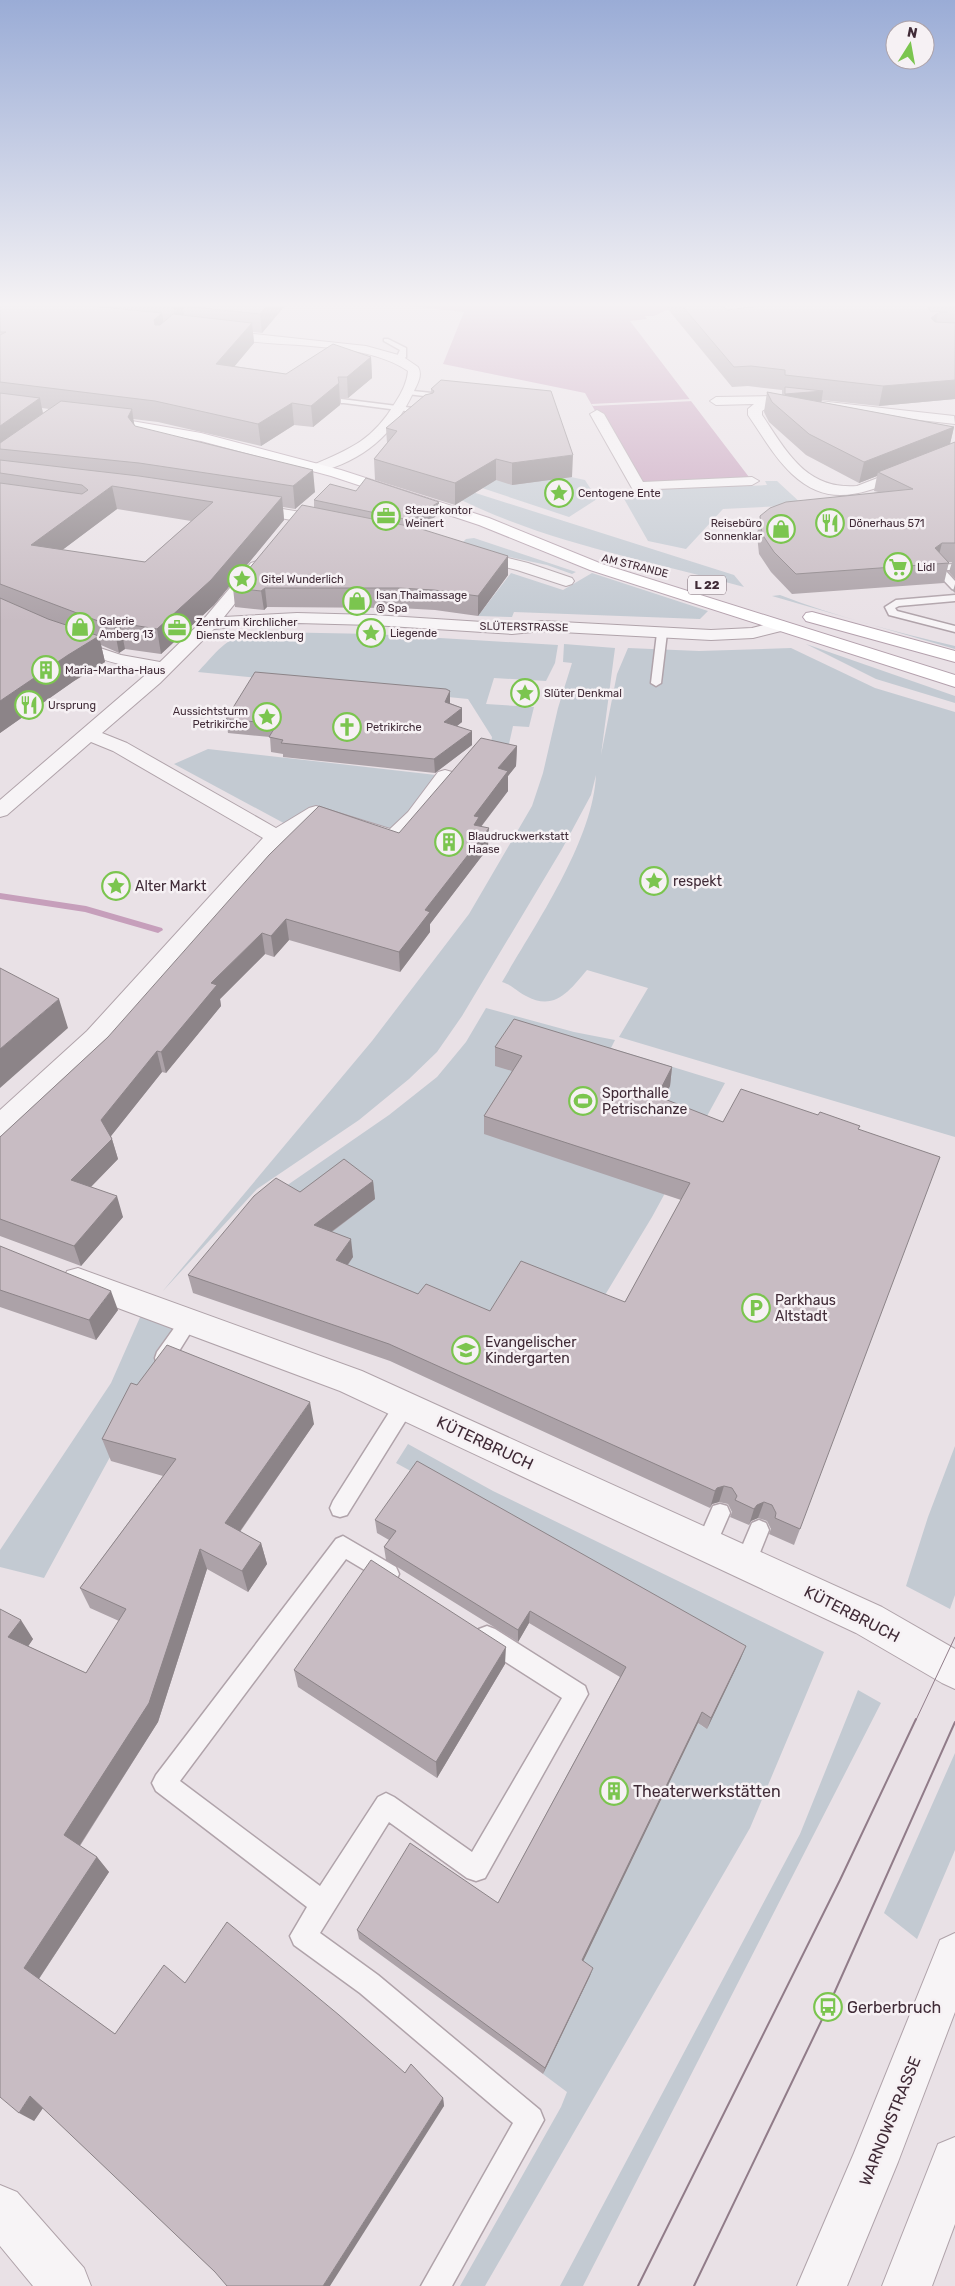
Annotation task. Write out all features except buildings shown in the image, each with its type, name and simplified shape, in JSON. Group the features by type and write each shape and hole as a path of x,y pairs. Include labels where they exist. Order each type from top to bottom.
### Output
{"main road":[{"name":"AM STRANDE","path":"82,417 142,429 226,442 281,456 430,503 554,548 596,567 955,681"},
{"name":"AM STRANDE","path":"554,548 612,560 691,580"},
{"name":"AM STRANDE","path":"800,614 955,657"},
{"name":"AM STRANDE","path":"779,626 858,631"}],"street":[{"path":"318,468 361,449 373,441 398,409"},
{"path":"756,409 755,415 790,463 809,482 822,489 845,493 859,490 955,452"},
{"path":"850,409 955,422"},
{"path":"597,414 638,487 752,481"},
{"path":"234,506 305,511 344,525"},
{"path":"288,530 305,511"},
{"path":"456,550 522,566 566,581"},
{"path":"0,811 163,668 209,624 265,557"},
{"path":"0,612 82,648 118,660 163,668"},
{"name":"SLÜTERSTRASSE","path":"209,624 255,619 298,618 373,620 512,629 542,626 662,633 753,633 779,626"},
{"path":"88,734 120,747 276,837"},
{"path":"0,1126 96,1037 276,837 316,812 394,837 415,816 445,776"},
{"name":"KÜTERBRUCH","path":"55,1271 351,1381 869,1620 955,1670"},
{"name":"WARNOWSTRASSE","path":"822,2286 954,1963"},
{"path":"907,2286 955,2161"},
{"path":"0,2209 66,2286"}],"lane":[{"path":"398,409 429,412"},
{"path":"254,461 281,456"},
{"path":"955,567 937,568 955,587"},
{"path":"955,598 896,603 890,607 893,613 955,628"},
{"path":"916,620 955,618"},
{"path":"656,683 662,633"},
{"path":"164,1358 188,1322"},
{"path":"340,1508 404,1406"},
{"path":"706,1545 720,1512"},
{"path":"746,1563 759,1530"},
{"path":"323,1904 164,1782 343,1546 410,1588"},
{"path":"436,2286 530,2120 369,1984 303,1936 386,1805 476,1869 577,1694 468,1625"}],"shaded area":[{"path":"594,409 697,409 752,481 638,487"},
{"path":"571,477 585,480 597,499 569,517 458,480"},
{"path":"765,481 777,481 803,505 723,509 686,549 648,541 619,490 745,483 748,486 767,485"},
{"path":"463,489 734,575 744,587 629,558 553,536 515,523 444,491"},
{"path":"474,538 576,572 572,574 547,565 467,548 462,543 466,539"},
{"path":"511,573 563,590 592,573 708,611 700,619 514,612 512,617 478,616"},
{"path":"780,595 801,603 844,617 772,596"},
{"path":"870,624 955,646 955,649"},
{"path":"267,632 374,634 558,645 555,663 546,681 494,678 486,704 534,707 529,727 513,726 509,744 499,746 491,743 492,737 468,699 198,672 227,643 243,636"},
{"path":"564,644 615,648 601,755 617,674 628,648 699,651 791,648 875,688 955,712 955,1137 619,1037 648,988 587,970 568,991 554,1000 545,1002 526,996 502,982 545,909 574,854 585,827 596,775 591,795 562,849 462,1016 437,1052 409,1079 359,1120 257,1189 162,1292 372,1041 469,914 532,806 543,773 558,708 572,663 563,662"},
{"path":"806,644 955,696 955,703 876,679"},
{"path":"208,749 445,776 394,837 291,827 174,764"},
{"path":"486,1008 574,1032 615,1040 611,1048 725,1083 652,1217 596,1310 484,1339 338,1278 273,1195 389,1115 437,1077 466,1042"},
{"path":"145,1306 188,1322 164,1358 44,1578 0,1567 0,1550 111,1383"},
{"path":"408,1444 493,1491 824,1652 750,1828 485,2286 460,2286 561,2107 567,2092 543,2074 590,1976 580,1968 698,1723 706,1729 418,1475 396,1463"},
{"path":"955,1446 955,1595 950,1609 906,1586 928,1517"},
{"path":"858,1690 881,1703 583,2286 560,2286 800,1834"},
{"path":"955,1753 955,1850 917,1939 884,1913"}],"waterway":[{"path":"0,896 86,909 158,930"}],"tram line":[{"path":"916,1720 955,1637"},
{"path":"638,2286 840,1880 916,1719"},
{"path":"694,2286 828,2007 955,1722"}],"place":[{"name":"Centogene Ente","path":"559,493"},
{"name":"Steuerkontor Weinert","path":"386,516"},
{"name":"Dönerhaus 571","path":"830,523"},
{"name":"Reisebüro Sonnenklar","path":"781,529"},
{"name":"Lidl","path":"898,567"},
{"name":"Gitel Wunderlich","path":"242,579"},
{"name":"Isan Thaimassage @ Spa","path":"357,601"},
{"name":"Galerie Amberg 13","path":"80,627"},
{"name":"Zentrum Kirchlicher Dienste Mecklenburg","path":"177,628"},
{"name":"Liegende","path":"371,633"},
{"name":"Maria-Martha-Haus","path":"46,670"},
{"name":"Slüter Denkmal","path":"525,693"},
{"name":"Ursprung","path":"29,705"},
{"name":"Aussichtsturm Petrikirche","path":"267,717"},
{"name":"Petrikirche","path":"347,727"},
{"name":"Blaudruckwerkstatt Haase","path":"449,842"},
{"name":"respekt","path":"654,881"},
{"name":"Alter Markt","path":"116,886"},
{"name":"Sporthalle Petrischanze","path":"583,1101"},
{"name":"Parkhaus Altstadt","path":"756,1308"},
{"name":"Evangelischer Kindergarten","path":"466,1350"},
{"name":"Theaterwerkstätten","path":"614,1791"},
{"name":"Gerberbruch","path":"828,2007"}]}
